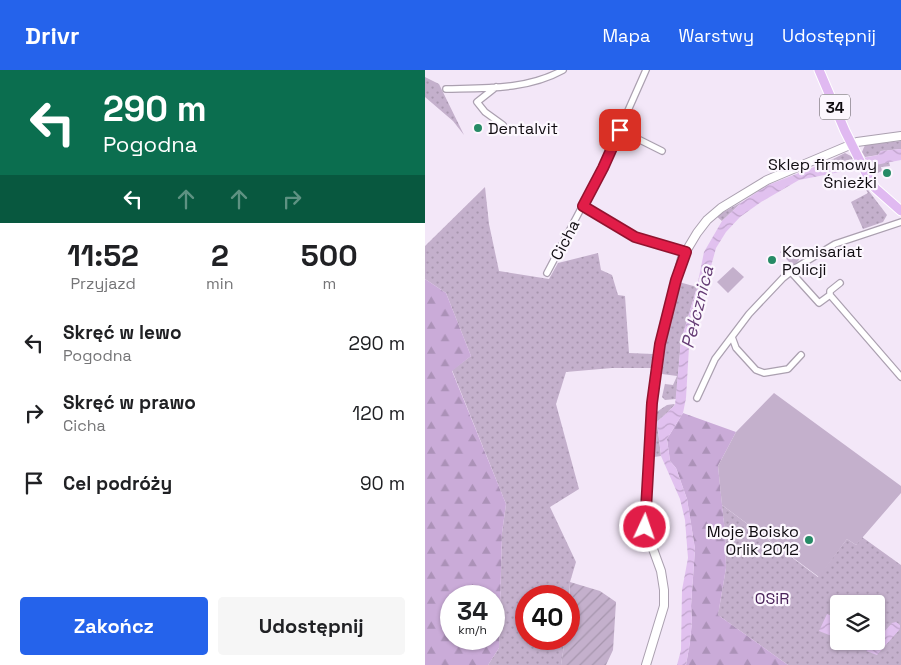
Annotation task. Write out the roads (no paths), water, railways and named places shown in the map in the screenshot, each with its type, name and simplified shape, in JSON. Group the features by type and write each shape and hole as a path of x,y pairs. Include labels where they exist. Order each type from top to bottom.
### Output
{"main road":[{"name":"34","path":"819,70 851,144 868,177 875,188 901,211"}],"street":[{"path":"445,89 529,84 563,70"},
{"name":"Cicha","path":"547,273 603,168 646,70"},
{"path":"496,87 477,102 485,112 503,125"},
{"path":"620,130 662,151"},
{"path":"646,665 664,606 661,571 648,540 645,527 652,403 660,344 676,280 686,252 707,220 721,208 767,180 863,140 901,136"},
{"path":"583,206 635,237 686,252"},
{"path":"697,398 715,359 749,314 783,278 835,244 901,222"},
{"path":"791,272 819,303 840,282"},
{"path":"829,295 901,377"},
{"path":"732,337 736,348 756,370 764,373 788,369 801,355"}],"water":[{"name":"Pełcznica","path":"901,149 901,160 799,180 761,202 740,217 726,232 716,248 689,347 686,398 683,413 667,439 670,461 676,468 687,499 695,549 690,642 686,665 677,665 681,650 682,590 688,558 685,520 680,499 661,456 657,422 675,405 681,341 697,287 704,252 722,221 742,202 768,185 822,164 878,155 881,151"},
{"path":"827,614 830,615 830,635 819,631"},
{"path":"896,622 900,625 900,629 885,646 885,631 892,623"},
{"path":"866,650 881,650 877,655"}],"place":[{"name":"Dentalvit","path":"478,128"},
{"name":"Sklep firmowy Śnieżki","path":"887,173"},
{"name":"Komisariat Policji","path":"772,260"},
{"name":"Moje Boisko Orlik 2012","path":"809,540"}],"park label":[{"name":"OSiR","path":"772,598"}]}
